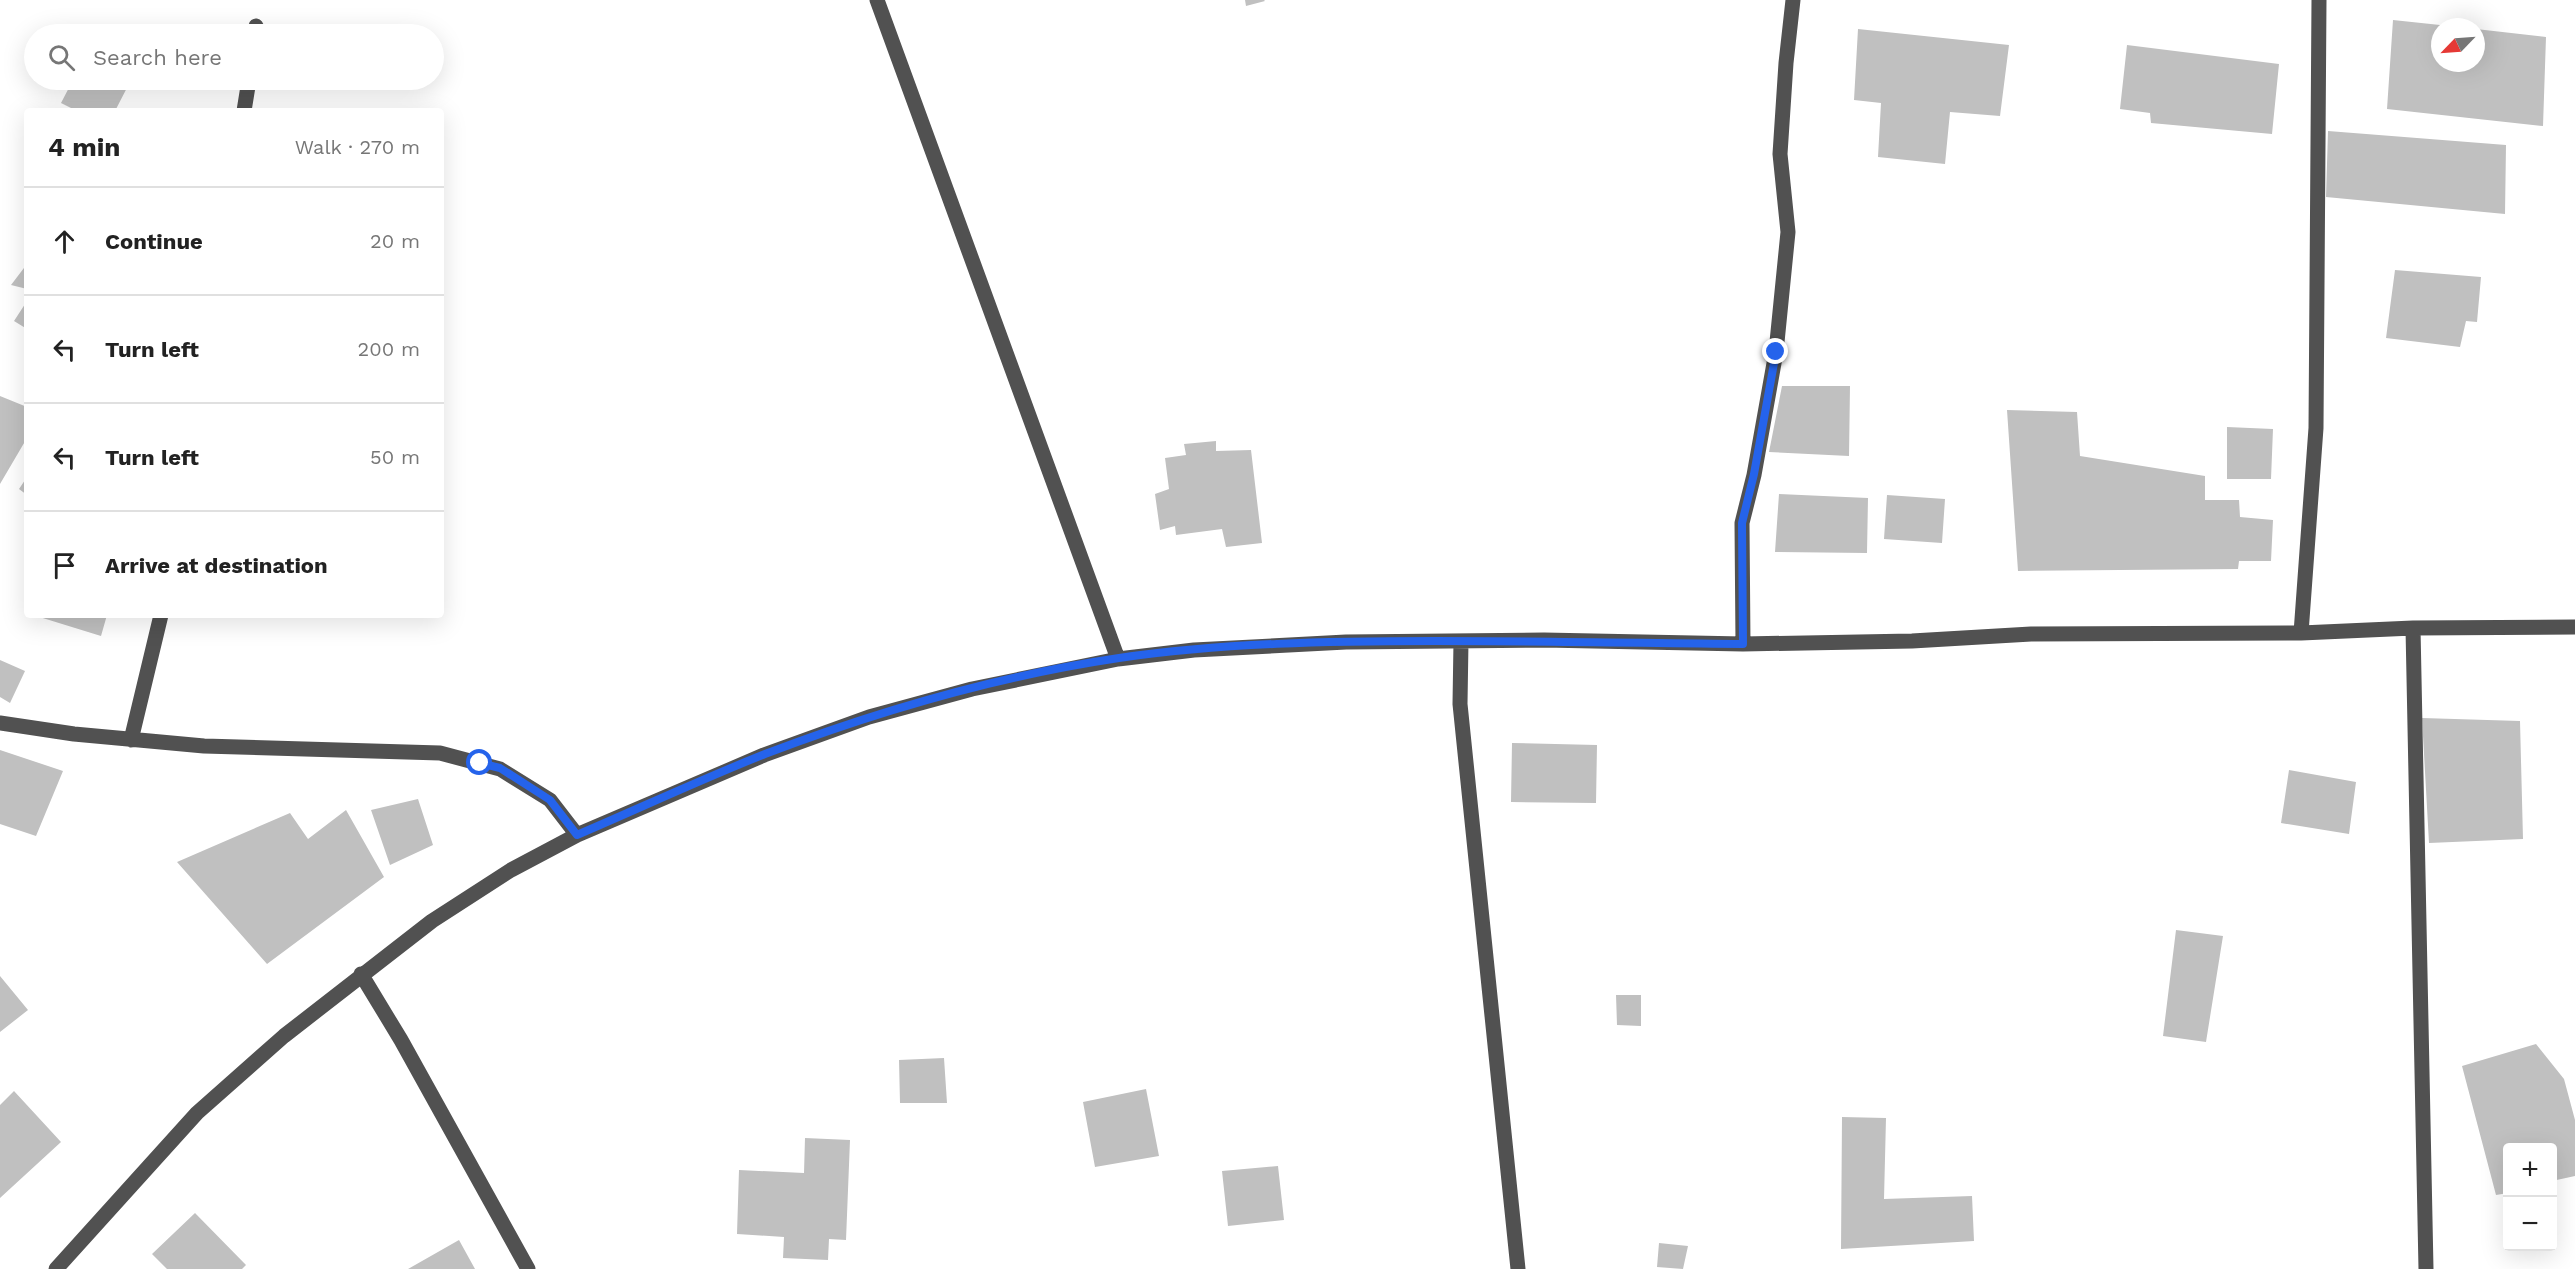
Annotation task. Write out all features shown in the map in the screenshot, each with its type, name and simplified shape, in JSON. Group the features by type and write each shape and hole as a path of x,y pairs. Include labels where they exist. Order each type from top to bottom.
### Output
{"street":[{"path":"877,0 1118,658"},
{"path":"1743,644 1742,523 1754,474 1776,352 1788,232 1780,154 1793,0"},
{"path":"2301,633 2316,428 2319,0"},
{"path":"244,108 247,90"},
{"path":"131,740 160,618"},
{"path":"56,1269 197,1113 284,1036 432,921 511,870 577,835 764,755 869,717 972,689 1118,658 1194,650 1346,642 1743,644 1912,641 2031,634 2301,633 2413,628 2575,627"},
{"path":"2413,628 2426,1269"},
{"path":"1461,641 1461,716 1518,1269"},
{"path":"0,723 131,740 204,746 440,753 500,768 550,800 577,835"},
{"path":"361,974 401,1040 528,1269"}],"building":[{"path":"1245,0 1264,0 1265,1 1246,6"},
{"path":"2393,20 2431,24 2431,72 2485,72 2485,30 2546,37 2543,126 2387,109"},
{"path":"1858,29 2009,45 2000,116 1950,112 1945,164 1878,157 1881,103 1854,100"},
{"path":"2127,45 2279,64 2272,134 2151,123 2150,113 2120,109"},
{"path":"68,90 126,90 117,108 71,108 61,103"},
{"path":"2328,131 2506,145 2505,214 2326,197"},
{"path":"24,268 24,288 11,285"},
{"path":"2395,270 2481,277 2477,322 2466,321 2460,347 2386,338"},
{"path":"24,306 24,327 14,321"},
{"path":"1782,386 1850,386 1849,456 1769,452"},
{"path":"0,396 24,406 24,443 0,484"},
{"path":"2007,410 2077,412 2080,456 2205,476 2205,500 2239,500 2240,517 2273,520 2271,561 2239,561 2238,569 2018,571"},
{"path":"2227,427 2273,429 2271,479 2227,479"},
{"path":"1216,441 1216,451 1251,450 1262,543 1226,547 1222,529 1176,535 1175,526 1160,530 1155,494 1169,489 1165,458 1186,455 1184,444"},
{"path":"24,482 24,493 19,489"},
{"path":"1779,494 1868,498 1867,553 1775,552"},
{"path":"1887,495 1945,499 1942,543 1884,539"},
{"path":"43,618 106,618 101,636"},
{"path":"0,660 25,671 10,703 0,697"},
{"path":"2422,718 2520,721 2523,839 2429,843"},
{"path":"1512,743 1597,745 1596,803 1511,802"},
{"path":"0,750 63,771 36,836 0,824"},
{"path":"2289,770 2356,782 2349,834 2281,823"},
{"path":"418,799 433,845 390,865 371,810"},
{"path":"346,810 384,877 267,964 177,862 290,813 308,839"},
{"path":"2176,930 2223,936 2206,1042 2163,1036"},
{"path":"0,976 28,1010 0,1032"},
{"path":"1616,995 1641,995 1641,1026 1617,1025"},
{"path":"2536,1044 2564,1079 2575,1120 2575,1176 2557,1180 2557,1143 2503,1143 2503,1194 2496,1195 2462,1066"},
{"path":"944,1058 947,1103 900,1103 899,1060"},
{"path":"1146,1089 1159,1156 1095,1167 1083,1102"},
{"path":"14,1091 61,1142 0,1198 0,1105"},
{"path":"1842,1117 1886,1118 1884,1199 1972,1196 1974,1241 1841,1249"},
{"path":"805,1138 850,1140 846,1240 829,1239 828,1260 783,1258 784,1237 737,1234 739,1170 804,1173"},
{"path":"1278,1166 1284,1220 1228,1226 1222,1171"},
{"path":"195,1213 246,1265 242,1269 167,1269 152,1254"},
{"path":"459,1240 475,1269 408,1269"},
{"path":"1659,1243 1688,1246 1683,1269 1657,1267"}],"route":[{"path":"480,763 500,768 550,800 577,835 764,755 869,717 972,689 1118,658 1194,650 1346,642 1544,640 1743,644 1742,523 1754,474 1776,352"}]}
